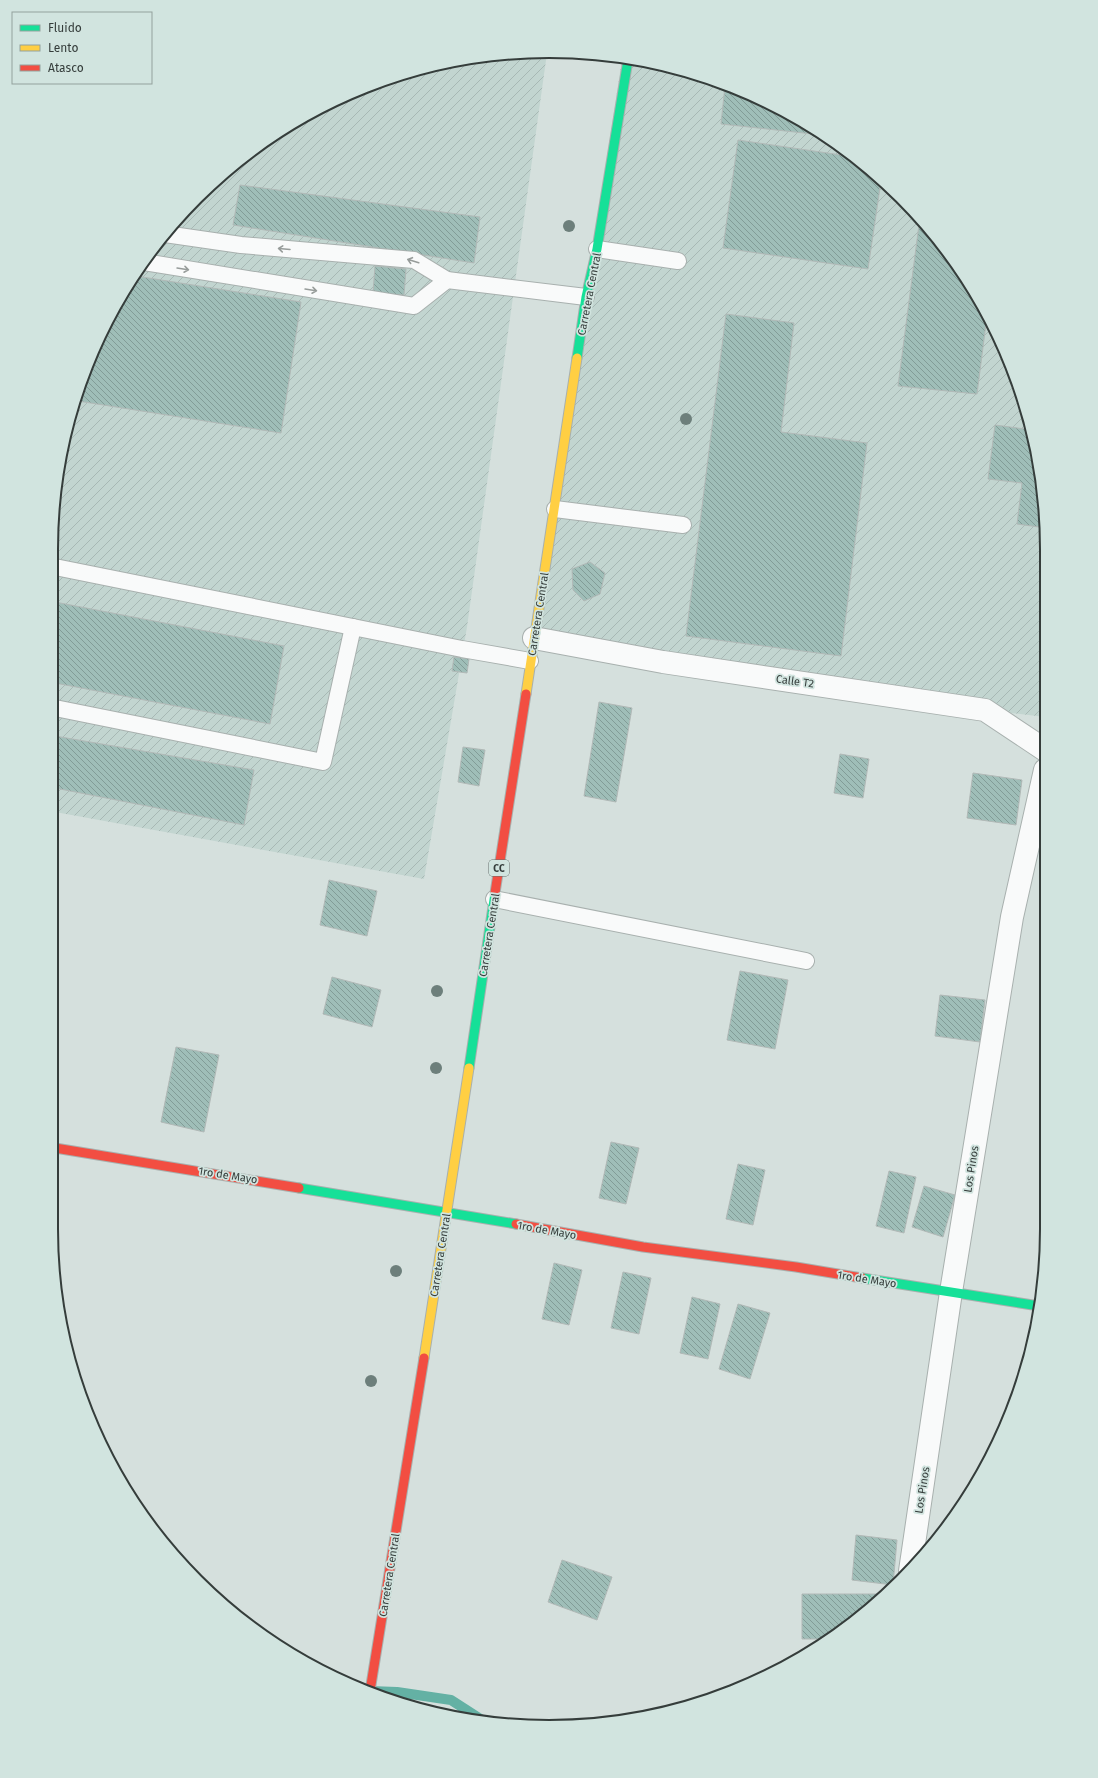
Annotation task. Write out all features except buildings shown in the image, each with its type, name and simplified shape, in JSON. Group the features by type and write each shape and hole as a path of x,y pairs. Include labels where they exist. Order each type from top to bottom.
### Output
{"main road":[{"name":"Carretera Central","path":"371,1687 447,1212 586,297 597,249 627,64"},
{"name":"1ro de Mayo","path":"58,1148 447,1212 644,1247 796,1267 1034,1305"}],"street":[{"name":"Calle T2","path":"534,638 663,662 985,710 1040,747"},
{"name":"Los Pinos","path":"912,1560 951,1292 1012,917 1040,792"}],"lane":[{"path":"172,235 241,245 414,260 447,280 586,297"},
{"path":"597,249 678,261"},
{"path":"150,263 414,306 447,280"},
{"path":"555,509 683,525"},
{"path":"58,568 462,649 530,661"},
{"path":"58,709 323,762 352,627"},
{"path":"494,899 806,961"}],"shaded area":[{"path":"546,58 467,627 424,879 58,813 58,549 62,485 67,453 84,391 95,361 124,303 159,250 180,225 225,180 250,159 276,141 304,124 361,95 391,84 453,67 485,62"},
{"path":"621,63 645,67 707,84 737,95 794,124 822,141 848,159 896,202 939,250 957,276 974,304 1003,361 1014,391 1031,453 1039,517 1040,716 985,710 534,638"}],"waterway":[{"path":"384,1692 451,1700 473,1714"}],"traffic: fast":[{"path":"577,358 586,297 597,249 627,64"},
{"path":"469,1068 495,893"},
{"path":"299,1188 516,1224"},
{"path":"862,1278 1034,1305"}],"traffic: slow":[{"path":"526,694 577,358"},
{"path":"424,1358 469,1068"}],"traffic: jam":[{"path":"495,893 526,694"},
{"path":"58,1148 299,1188"},
{"path":"516,1224 643,1247 796,1267 862,1278"},
{"path":"371,1687 424,1358"}]}
